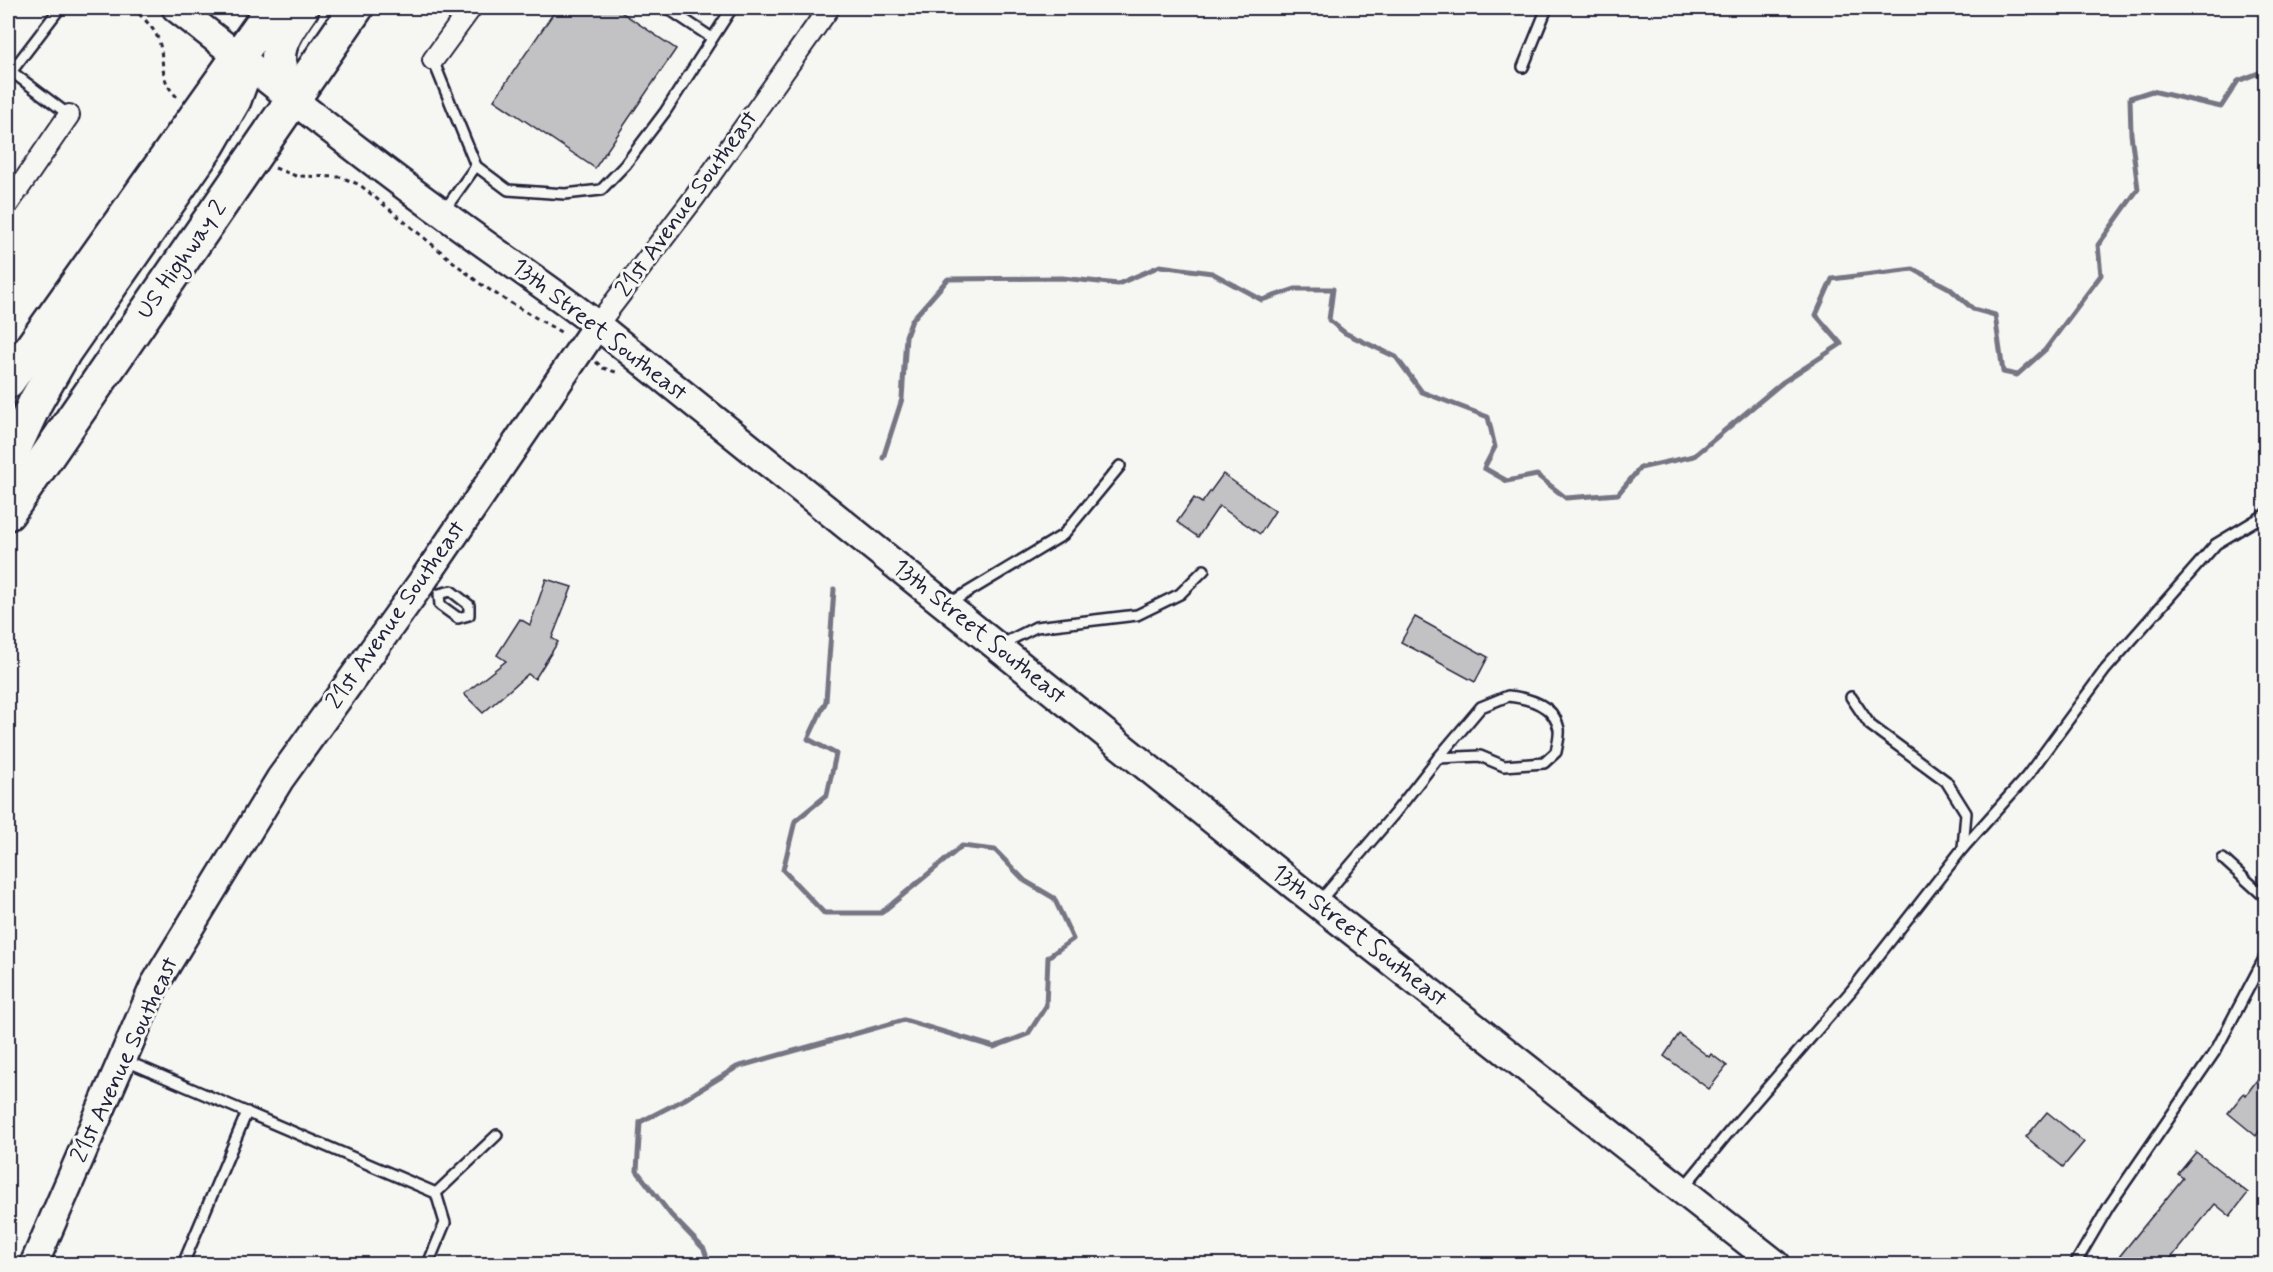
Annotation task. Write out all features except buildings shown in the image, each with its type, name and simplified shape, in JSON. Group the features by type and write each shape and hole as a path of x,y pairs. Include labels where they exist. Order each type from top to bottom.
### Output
{"highway":[{"path":"8,381 273,8"},
{"path":"292,100 277,63 281,40 302,8"},
{"name":"US Highway 2","path":"8,513 356,8"},
{"path":"8,461 36,401 64,352 208,146 234,100 242,78 238,56"}],"street":[{"name":"13th Street Southeast","path":"176,8 442,214 546,286 597,325 1317,903 1776,1264"},
{"path":"433,60 471,8"},
{"name":"21st Avenue Southeast","path":"33,1264 155,984 280,779 431,588 597,325 694,198 829,8"},
{"path":"8,204 69,115"}],"lane":[{"path":"60,8 9,71 69,115"},
{"path":"667,8 712,38"},
{"path":"433,60 476,166 508,190 565,194 601,190 625,165 665,112 732,8"},
{"path":"1523,67 1546,8"},
{"path":"442,214 476,166"},
{"path":"946,605 1063,535 1120,466"},
{"path":"1682,1190 1851,991 1963,848 2027,776 2105,670 2216,544 2265,514"},
{"path":"998,646 1036,627 1137,615 1180,594 1204,570"},
{"path":"431,588 451,591 469,605 471,616 458,618 440,605 431,588"},
{"path":"1317,903 1395,813 1438,758 1481,707 1508,696 1529,698 1549,711 1559,729 1556,752 1544,763 1504,766 1480,756 1438,758"},
{"path":"1851,697 1870,725 1946,781 1966,813 1963,848"},
{"path":"2223,859 2265,898"},
{"path":"2074,1264 2109,1206 2216,1050 2265,955"},
{"path":"122,1059 436,1193"},
{"path":"183,1264 247,1112"},
{"path":"436,1193 497,1135"},
{"path":"428,1264 445,1223 436,1193"}],"path":[{"path":"132,8 155,31 160,43 164,81 171,92 183,103"},
{"path":"277,169 296,176 341,177 360,185 479,283 562,332"}],"waterway":[{"path":"883,458 902,399 906,336 912,320 948,279 1062,278 1118,284 1160,266 1212,273 1262,300 1295,289 1333,289 1329,320 1345,333 1396,357 1422,392 1488,417 1495,447 1484,468 1507,481 1537,475 1566,498 1618,494 1640,468 1694,456 1783,382 1841,344 1816,315 1832,279 1913,269 1949,288 1973,309 1995,315 2003,372 2017,375 2045,350 2101,275 2098,245 2138,189 2131,134 2130,98 2152,91 2221,107 2238,81 2266,70"},
{"path":"709,1264 704,1249 671,1215 637,1171 640,1122 685,1099 737,1067 904,1020 994,1047 1028,1034 1046,1006 1048,957 1073,939 1054,898 1025,881 995,850 962,846 881,913 824,913 783,870 795,821 827,795 836,754 808,739 826,701 834,589"}]}
